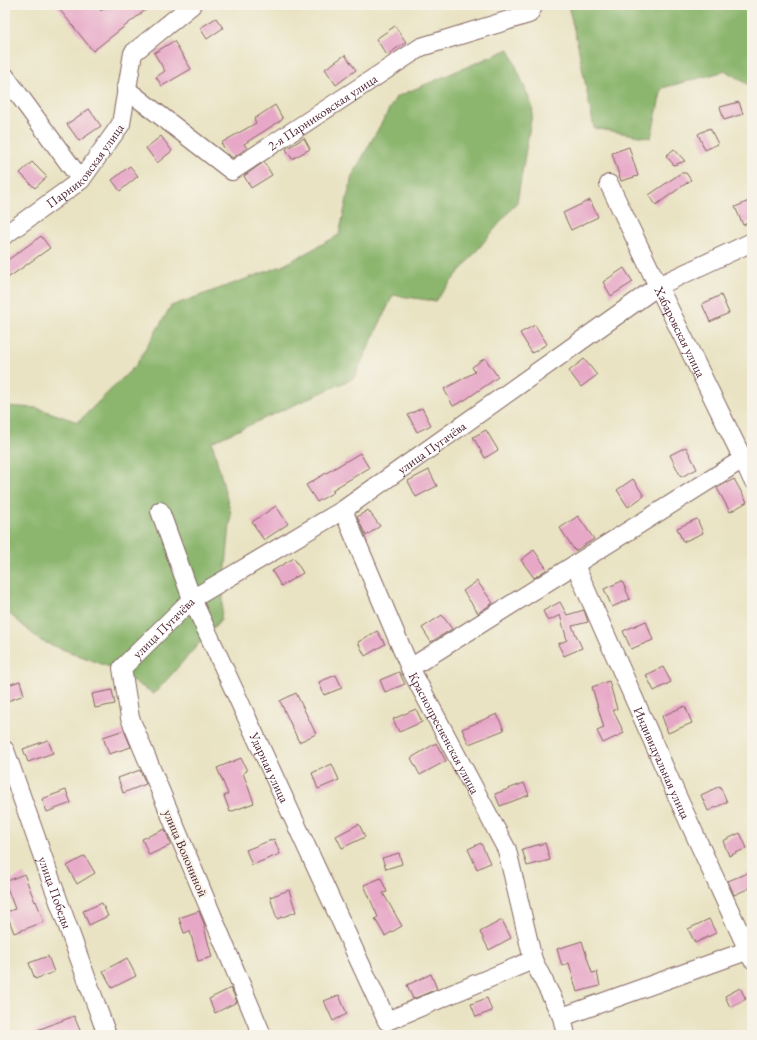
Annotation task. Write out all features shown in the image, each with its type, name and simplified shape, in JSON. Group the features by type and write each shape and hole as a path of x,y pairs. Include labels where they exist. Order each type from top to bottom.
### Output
{"street":[{"name":"Парниковская улица","path":"5,235 81,180 121,124 133,53 192,5"},
{"name":"2-я Парниковская улица","path":"126,89 232,171 421,47 531,8"},
{"path":"5,76 81,180"},
{"name":"Хабаровская улица","path":"609,184 752,479"},
{"name":"улица Пугачёва","path":"122,668 192,599 343,510 658,286 752,242"},
{"path":"410,668 743,459"},
{"name":"Краснопресненская улица","path":"343,510 410,668 507,850 533,960 562,1017 566,1035"},
{"name":"Ударная улица","path":"160,511 192,599 385,1028"},
{"name":"Индивидуальная улица","path":"574,565 677,796 751,953"},
{"name":"улица Волониной","path":"122,668 130,718 262,1035"},
{"name":"улица Победы","path":"5,750 107,1035"},
{"path":"562,1017 751,953"},
{"path":"385,1028 533,960"}],"green space":[{"path":"568,5 752,5 752,87 726,71 662,88 651,138 594,128 578,46"},
{"path":"509,49 533,108 517,202 435,301 393,295 354,378 212,442 231,514 221,619 154,694 112,668 41,641 5,610 5,406 37,408 78,422 136,365 171,306 282,266 339,235 352,176 396,97"}],"building":[{"path":"56,5 96,5 101,11 109,5 152,5 93,51"},
{"path":"216,18 223,28 207,39 200,28"},
{"path":"395,26 406,42 387,55 376,39"},
{"path":"174,41 191,69 162,86 156,77 165,71 154,53"},
{"path":"345,55 356,70 336,85 325,69"},
{"path":"739,102 743,114 724,120 720,107"},
{"path":"275,105 283,119 244,144 247,148 233,158 229,155 221,143 256,123 254,119"},
{"path":"89,109 101,126 79,141 67,124"},
{"path":"710,128 718,144 705,150 698,134"},
{"path":"161,136 172,151 157,163 146,148"},
{"path":"304,138 310,149 292,159 286,149"},
{"path":"629,147 638,176 621,181 612,153"},
{"path":"674,149 685,161 674,165 666,156"},
{"path":"32,162 47,177 35,188 20,173"},
{"path":"264,162 272,175 251,188 244,176"},
{"path":"130,166 138,176 120,191 112,180"},
{"path":"681,173 686,173 691,180 656,205 649,195"},
{"path":"590,200 598,217 571,230 563,213"},
{"path":"749,201 752,208 752,221 743,225 735,207"},
{"path":"41,236 50,248 5,280 5,262"},
{"path":"624,268 633,282 611,296 603,282"},
{"path":"721,295 729,313 710,322 702,304"},
{"path":"535,325 547,344 532,353 520,333"},
{"path":"485,358 498,377 465,400 453,406 444,389 475,372 472,367"},
{"path":"584,359 597,375 581,387 569,371"},
{"path":"422,408 431,425 417,432 408,415"},
{"path":"486,430 498,450 485,458 473,437"},
{"path":"686,447 697,469 681,477 670,455"},
{"path":"360,453 369,468 332,490 334,492 317,502 306,485"},
{"path":"429,470 437,486 416,497 408,481"},
{"path":"633,479 644,496 628,507 617,490"},
{"path":"734,479 747,502 730,512 717,488"},
{"path":"276,506 288,524 264,540 252,522"},
{"path":"368,510 380,526 366,536 357,517"},
{"path":"578,516 594,539 575,551 560,528"},
{"path":"697,519 703,533 683,542 677,528"},
{"path":"534,550 547,569 534,578 521,560"},
{"path":"294,558 303,573 281,586 272,571"},
{"path":"477,581 493,603 478,613 463,591"},
{"path":"622,581 630,599 612,607 604,589"},
{"path":"560,602 567,615 584,610 588,622 572,626 582,648 564,656 558,644 567,640 560,615 548,621 543,611"},
{"path":"442,615 452,629 431,642 422,628"},
{"path":"646,621 653,640 631,649 623,631"},
{"path":"377,631 385,644 365,656 358,642"},
{"path":"663,667 671,682 654,691 646,675"},
{"path":"399,672 405,684 385,692 380,680"},
{"path":"336,675 342,688 324,695 319,682"},
{"path":"20,681 24,695 5,702 5,686"},
{"path":"609,681 617,709 613,710 624,733 603,743 597,731 604,728 592,687"},
{"path":"112,690 115,704 95,708 92,694"},
{"path":"296,693 316,734 299,742 280,701"},
{"path":"685,706 692,723 668,733 662,716"},
{"path":"416,709 422,722 399,732 393,719"},
{"path":"497,714 504,730 469,744 462,729"},
{"path":"124,730 131,747 109,754 103,737"},
{"path":"48,740 53,753 28,762 23,749"},
{"path":"436,743 446,761 420,775 411,758"},
{"path":"241,758 247,771 243,773 254,803 230,812 224,796 228,794 217,768"},
{"path":"332,764 339,780 318,789 312,773"},
{"path":"140,770 146,784 123,793 118,778"},
{"path":"524,783 529,795 500,806 495,794"},
{"path":"720,786 727,802 708,811 701,795"},
{"path":"66,790 71,803 47,812 42,799"},
{"path":"359,824 365,837 342,848 336,836"},
{"path":"165,829 171,845 149,855 142,839"},
{"path":"740,833 747,848 729,856 723,841"},
{"path":"274,839 280,854 252,865 246,850"},
{"path":"481,843 490,863 477,869 468,849"},
{"path":"545,843 550,860 527,866 522,849"},
{"path":"399,853 402,864 386,869 382,858"},
{"path":"85,856 95,873 77,884 67,866"},
{"path":"752,871 752,887 734,895 728,881"},
{"path":"24,874 44,922 14,933 6,912 15,909 5,882"},
{"path":"381,878 387,892 383,893 402,926 385,936 375,919 378,917 364,885"},
{"path":"289,890 296,912 277,919 270,897"},
{"path":"102,903 108,916 89,925 83,911"},
{"path":"199,911 205,926 212,957 198,961 190,931 184,933 179,918"},
{"path":"709,919 716,933 695,943 688,929"},
{"path":"502,920 511,938 489,950 480,932"},
{"path":"582,941 592,973 597,972 600,986 577,992 569,963 562,966 557,949"},
{"path":"48,956 54,972 35,979 29,963"},
{"path":"127,958 136,976 112,988 103,971"},
{"path":"431,974 437,989 413,999 407,985"},
{"path":"231,988 237,1002 215,1013 209,999"},
{"path":"740,988 746,999 730,1007 725,996"},
{"path":"339,995 347,1014 333,1021 324,1001"},
{"path":"487,998 492,1011 476,1017 471,1004"},
{"path":"74,1016 82,1035 27,1035 27,1034"}]}
